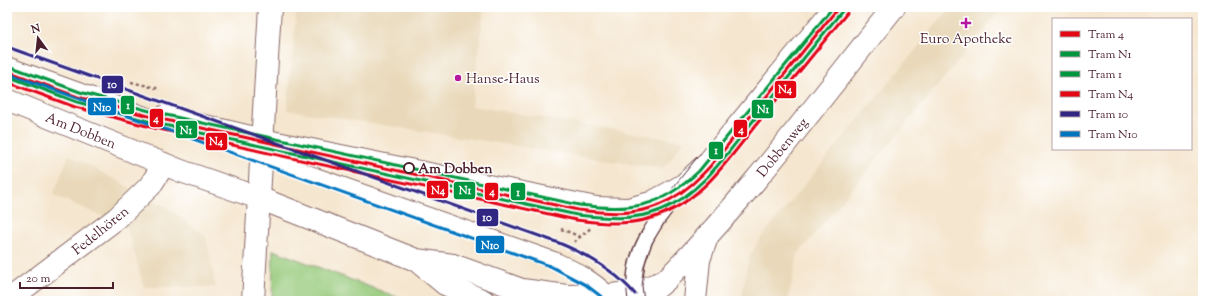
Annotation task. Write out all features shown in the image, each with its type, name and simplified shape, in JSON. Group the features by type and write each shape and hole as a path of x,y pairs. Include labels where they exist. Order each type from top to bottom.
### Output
{"main road":[{"path":"253,301 270,7"},
{"name":"Dobbenweg","path":"628,298 663,282 707,237 744,194 894,7"},
{"name":"Am Dobben","path":"7,100 164,164 259,198 416,260 444,284 484,301"},
{"name":"Fedelhören","path":"7,301 117,218 150,186 164,164"},
{"path":"695,301 699,260 707,237"},
{"path":"416,260 453,265 522,290 567,296 628,298"}],"lane":[{"path":"82,91 169,114 262,146 576,268 595,281 628,298 641,248 651,229 830,7"},
{"path":"7,64 82,91 262,146 597,204 628,205 650,199 681,182 707,158"}],"path":[{"path":"561,229 581,236"}],"shaded area":[{"path":"297,7 484,7 472,106 684,141 663,169 287,110"},
{"path":"951,7 1003,7 798,254 788,301 741,301 748,261 756,244"},
{"path":"69,155 170,209 206,237 216,287 144,287 127,227 53,195"}],"green space":[{"path":"273,250 407,301 272,301"}],"tram line":[{"name":"1","path":"9,66 80,92 157,113 579,205 614,208 629,207 657,200 671,193 699,171 833,7"},
{"name":"4","path":"7,71 78,97 156,118 578,210 619,213 639,211 659,205 674,198 700,177 722,152 839,7"},
{"name":"N1","path":"7,76 77,102 155,123 577,215 619,218 640,216 661,210 690,193 702,182 725,156 843,10"},
{"name":"N4","path":"7,82 75,107 154,128 576,220 620,223 642,221 663,214 678,206 705,185 728,160 847,13"},
{"name":"10","path":"10,48 559,243 590,258 609,270 635,294"},
{"name":"N10","path":"7,73 550,266 586,285 607,301"},
{"path":"628,301 627,272 633,248 645,225 700,154"},
{"path":"644,301 642,286 645,264 652,243 664,223 712,162"}],"place":[{"name":"Euro Apotheke","path":"966,23"},
{"name":"Hanse-Haus","path":"458,78"},
{"name":"Am Dobben","path":"409,168"}]}
